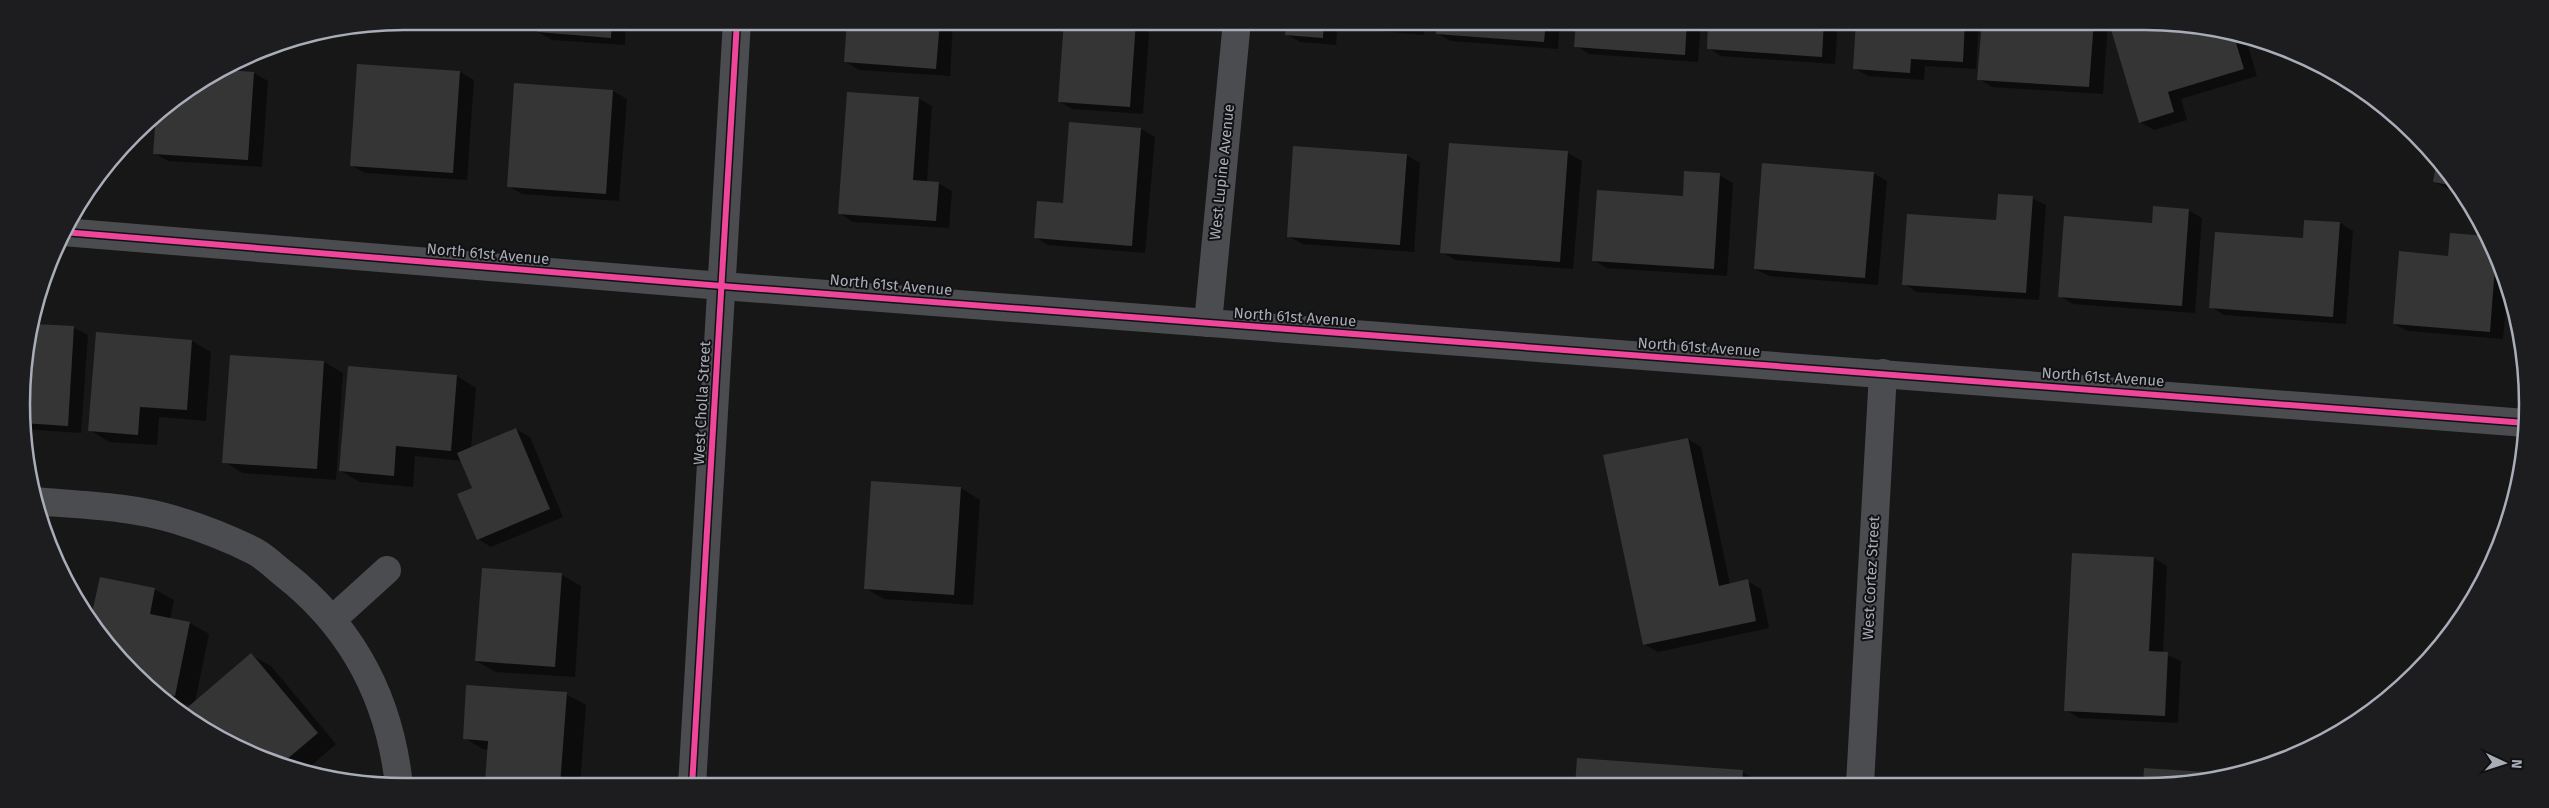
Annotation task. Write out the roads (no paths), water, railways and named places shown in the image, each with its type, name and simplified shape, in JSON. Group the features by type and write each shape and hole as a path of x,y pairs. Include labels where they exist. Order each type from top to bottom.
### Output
{"street":[{"name":"West Cholla Street","path":"692,778 736,30"},
{"name":"West Lupine Avenue","path":"1208,323 1236,30"},
{"name":"North 61st Avenue","path":"72,233 722,286 2518,422"},
{"name":"West Cortez Street","path":"1860,778 1883,373"},
{"path":"43,502 115,508 176,520 255,551 298,584 333,619 359,656 378,693 396,758 398,778"},
{"path":"333,619 387,570"}]}
